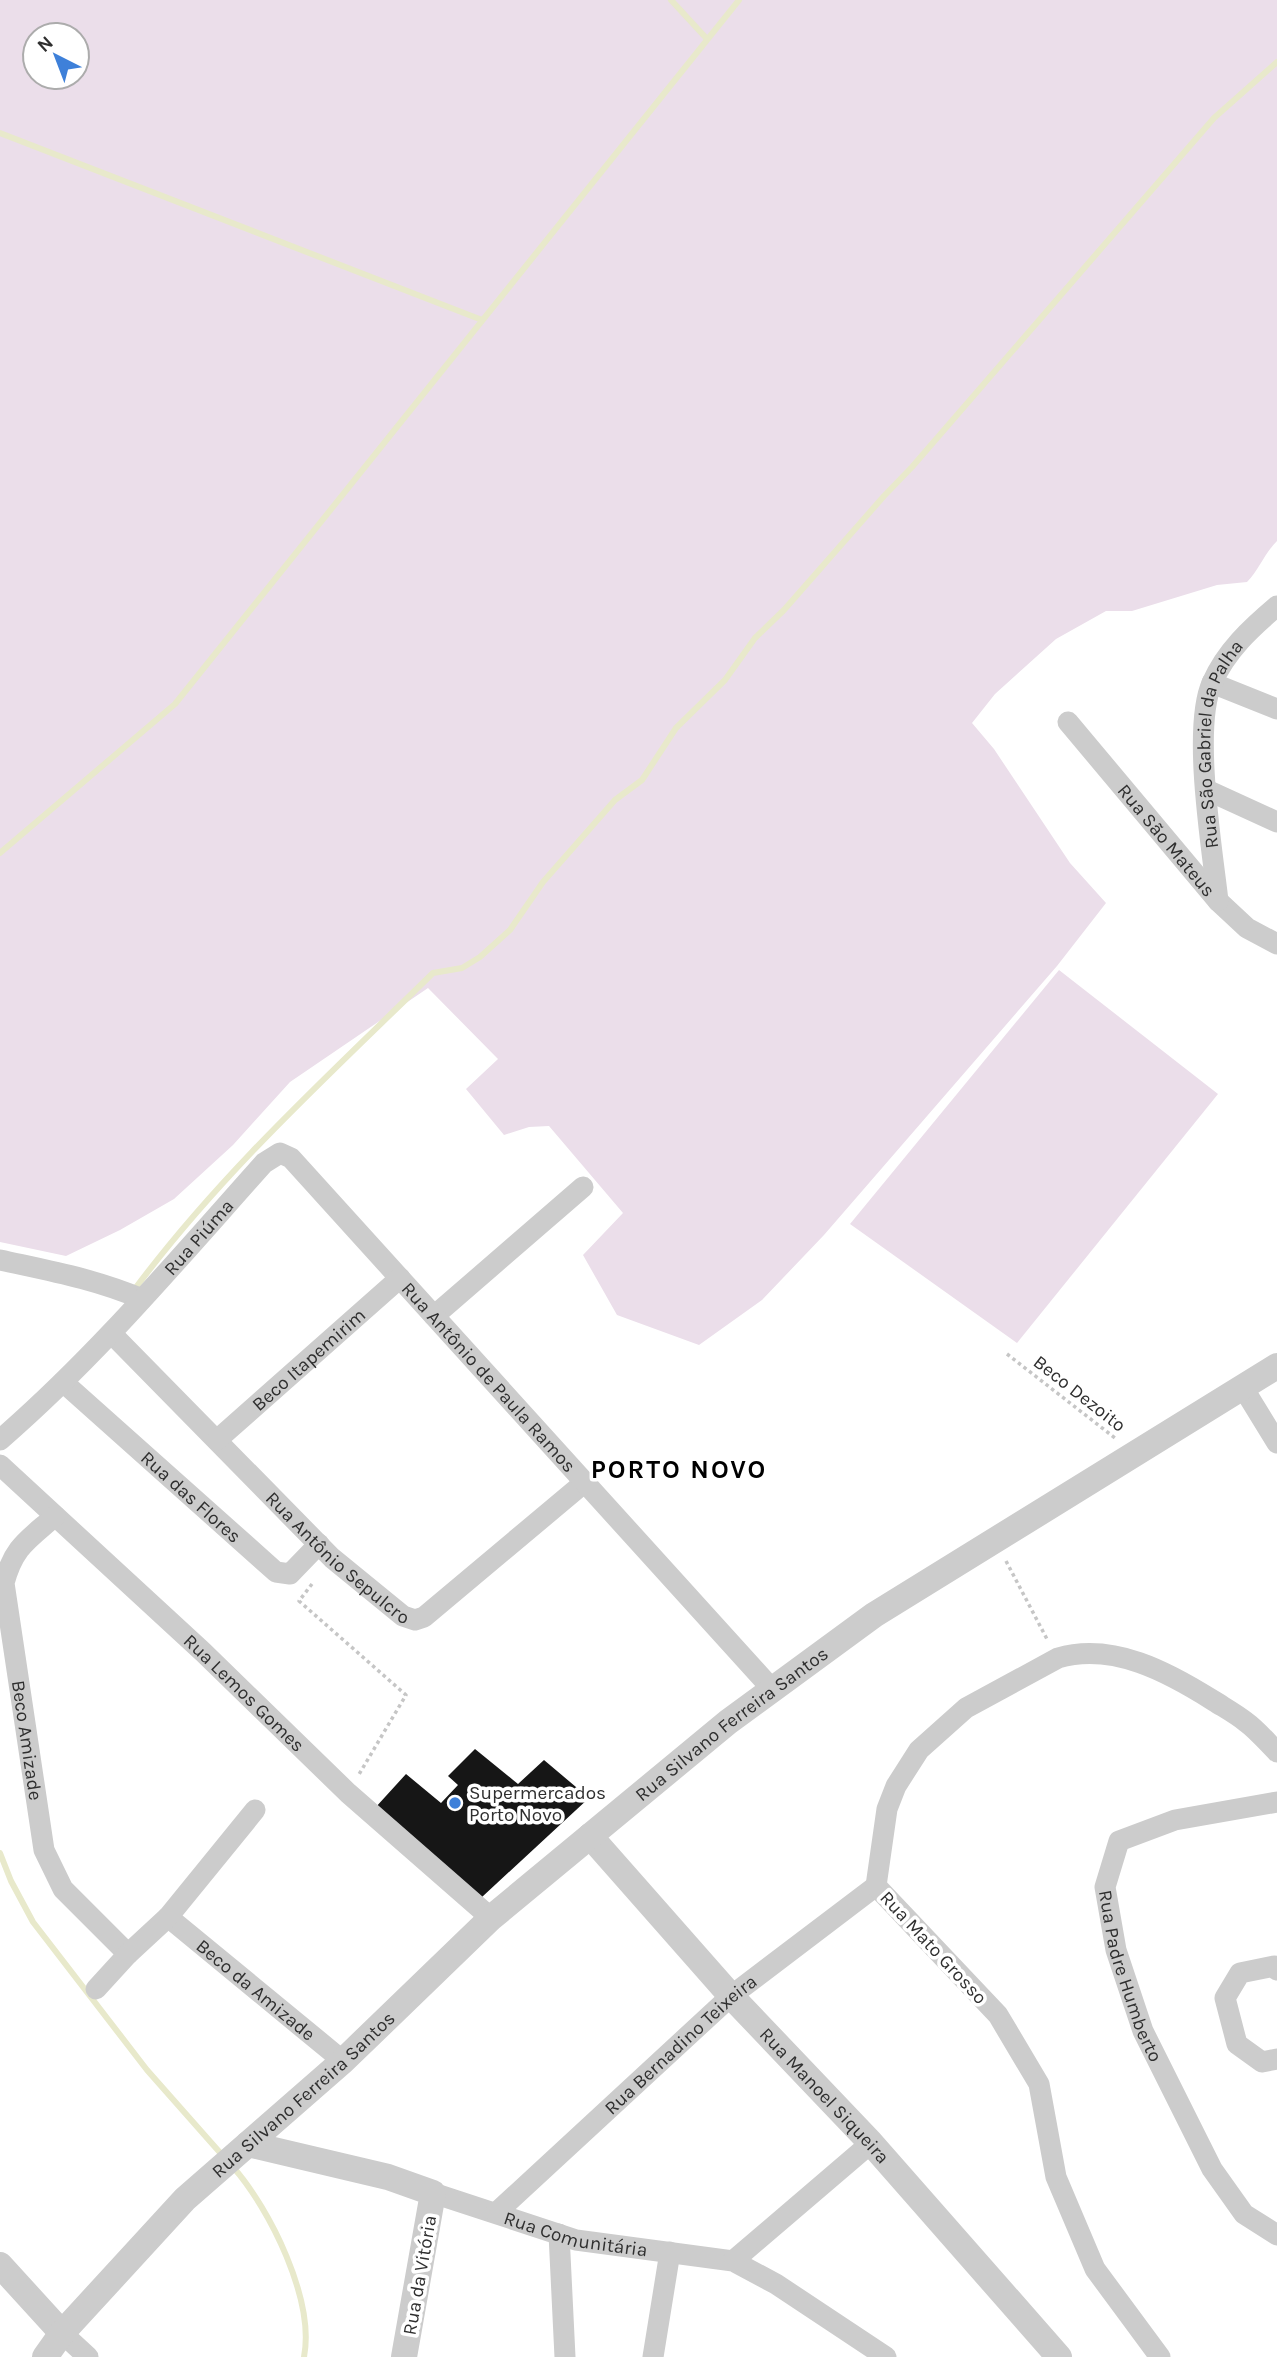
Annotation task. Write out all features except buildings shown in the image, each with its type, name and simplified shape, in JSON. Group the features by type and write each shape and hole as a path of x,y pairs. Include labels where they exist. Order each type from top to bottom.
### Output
{"street":[{"name":"Rua São Gabriel da Palha","path":"1218,901 1207,790 1204,709 1212,683 1234,645 1277,606"},
{"path":"1212,683 1277,709"},
{"name":"Rua São Mateus","path":"1068,722 1218,901 1247,928 1277,944"},
{"path":"1207,790 1277,822"},
{"name":"Rua Piúma","path":"0,1440 112,1334 264,1163 280,1153 292,1158"},
{"name":"Rua Antônio de Paula Ramos","path":"292,1158 772,1689"},
{"path":"435,1316 583,1187"},
{"path":"0,1260 108,1284 142,1299"},
{"name":"Beco Itapemirim","path":"216,1440 400,1278"},
{"name":"Rua Antônio Sepulcro","path":"112,1334 326,1551 403,1616 415,1620 424,1617 585,1482"},
{"name":"Rua Silvano Ferreira Santos","path":"45,2357 62,2333 185,2199 343,2061 491,1917 772,1689 874,1615 1277,1366"},
{"name":"Rua das Flores","path":"63,1382 276,1572 290,1574 326,1551"},
{"path":"1242,1386 1277,1444"},
{"name":"Rua Lemos Gomes","path":"0,1465 203,1652 348,1793 491,1917"},
{"name":"Beco Amizade","path":"55,1516 17,1549 9,1562 4,1583 44,1850 63,1889 128,1954"},
{"name":"Rua Mato Grosso","path":"1160,2357 1095,2269 1056,2177 1039,2084 998,2015 876,1886 887,1809 896,1786 919,1751 966,1708 1070,1654 1096,1652 1121,1657 1177,1678 1247,1722 1277,1752"},
{"name":"Rua Padre Humberto","path":"1277,1802 1175,1820 1119,1841 1105,1886 1116,1950 1143,2031 1212,2169 1244,2214 1277,2235"},
{"path":"96,1989 128,1954 168,1917 255,1810"},
{"name":"Rua Manoel Siqueira","path":"590,1836 731,1996 872,2143 1059,2357"},
{"name":"Rua Bernadino Teixeira","path":"496,2213 731,1996 876,1886"},
{"name":"Beco da Amizade","path":"168,1917 343,2061"},
{"path":"1277,1970 1274,1966 1240,1973 1225,1998 1237,2044 1262,2062 1277,2059"},
{"path":"733,2261 872,2143"},
{"name":"Rua Comunitária","path":"247,2144 388,2177 576,2240 733,2261 776,2284 886,2357"},
{"name":"Rua da Vitória","path":"404,2357 433,2193"},
{"path":"559,2234 565,2357"},
{"path":"653,2357 670,2252"},
{"path":"0,2265 62,2333 89,2357"}],"path":[{"name":"Beco Dezoito","path":"1007,1354 1136,1455"},
{"path":"995,1540 1058,1658"},
{"path":"326,1551 299,1601 406,1695 348,1793"}],"shaded area":[{"path":"0,0 1277,0 1277,541 1247,582 1217,585 1132,611 1106,611 1056,639 995,694 972,723 994,749 1070,863 1106,903 1057,966 824,1235 762,1300 699,1345 617,1315 583,1255 623,1213 549,1126 529,1127 504,1135 466,1089 498,1059 428,988 290,1082 233,1145 174,1199 120,1230 66,1256 0,1242"},
{"path":"1059,970 1218,1094 1017,1343 850,1224"}],"waterway":[{"path":"671,0 707,39"},
{"path":"0,853 175,704 739,0"},
{"path":"134,1290 239,1165 433,973 462,968 480,957 510,930 543,882 615,800 642,780 676,728 725,680 755,638 784,610 912,467 1214,118 1277,62"},
{"path":"0,133 482,320"},
{"path":"0,1853 11,1881 33,1922 147,2070 223,2156"},
{"path":"233,2167 261,2206 286,2256 303,2309 306,2334 304,2357"}],"place":[{"name":"Supermercados Porto Novo","path":"455,1803"}],"district":[{"name":"PORTO NOVO","path":"679,1469"}]}
